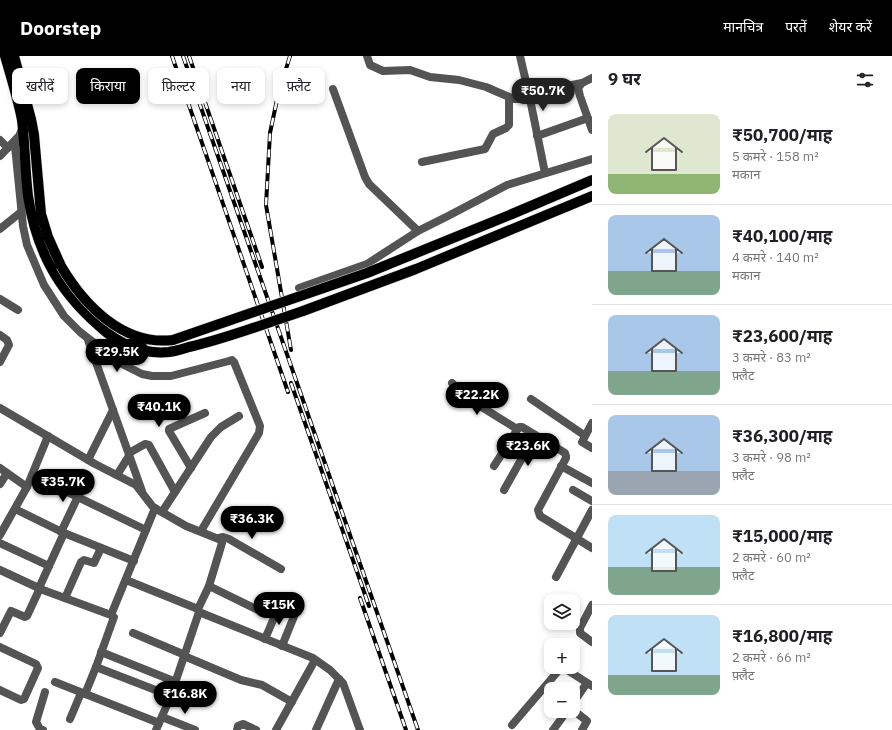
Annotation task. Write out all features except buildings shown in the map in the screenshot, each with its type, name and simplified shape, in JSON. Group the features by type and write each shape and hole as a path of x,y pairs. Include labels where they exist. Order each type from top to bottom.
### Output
{"main road":[{"path":"5,56 22,120 21,133 28,195 36,233 56,268 68,295 80,310 110,336 125,345 141,350 156,353 169,352 210,342 409,272 592,196"},
{"path":"14,56 31,119 34,135 41,214 56,268 88,304 113,325 135,335 163,341 173,340 367,273 592,180"}],"street":[{"path":"367,56 370,65 378,70 410,70 430,77 453,78 486,87 510,98 527,99 592,78"},
{"path":"520,56 527,99 538,136 545,173"},
{"path":"582,82 578,88 592,130"},
{"path":"333,89 365,177 369,184 418,231"},
{"path":"422,162 485,149 493,134 509,125 510,98"},
{"path":"538,136 588,118"},
{"path":"0,156 21,133"},
{"path":"21,133 16,146 21,212 27,245 44,285 64,316 88,339 120,363 132,370 152,376 171,376 232,360 234,362 260,429 201,532"},
{"path":"0,140 8,148"},
{"path":"299,288 367,264 418,231 507,185 592,159"},
{"path":"0,229 21,212"},
{"path":"0,299 18,310"},
{"path":"0,335 7,340 8,345 0,362"},
{"path":"88,339 142,492"},
{"path":"452,383 472,401 517,429"},
{"path":"531,399 584,436"},
{"path":"0,408 88,460 136,486 159,510 186,526 219,538 223,537 229,539 281,569"},
{"path":"88,460 113,410"},
{"path":"191,468 169,429 205,413"},
{"path":"111,615 146,530 159,510 175,492 216,431 239,416"},
{"path":"592,423 582,442 592,448"},
{"path":"494,466 519,427 522,427 565,453 566,458 538,510 540,516 592,548"},
{"path":"504,490 535,435"},
{"path":"0,535 27,487 48,436"},
{"path":"116,475 129,455 145,444 149,445 175,492"},
{"path":"561,466 592,483"},
{"path":"0,484 3,470 27,487"},
{"path":"32,475 146,530"},
{"path":"0,633 11,612 25,617 28,616 62,532 84,484"},
{"path":"573,490 592,501"},
{"path":"15,509 62,532 134,561"},
{"path":"556,577 592,510"},
{"path":"159,723 171,696 199,611 209,586 222,542 219,538"},
{"path":"0,543 49,566"},
{"path":"65,598 81,562 84,560 94,563 101,548"},
{"path":"1,572 111,615 114,619 96,667 70,719"},
{"path":"126,580 315,660 330,670 343,683 360,730"},
{"path":"209,586 264,613"},
{"path":"592,604 580,628 580,633 592,642"},
{"path":"265,639 279,606"},
{"path":"282,646 295,614"},
{"path":"133,633 241,680 262,685 292,702"},
{"path":"0,647 36,664 38,668 24,699 21,700 0,690"},
{"path":"101,652 176,682"},
{"path":"276,730 315,660"},
{"path":"96,667 171,696"},
{"path":"512,725 559,670 564,668 590,684 580,695"},
{"path":"316,730 339,679"},
{"path":"55,682 159,723 195,730"},
{"path":"43,730 40,729 36,722 45,692"},
{"path":"580,716 587,721 582,730"},
{"path":"553,730 562,718"},
{"path":"237,730 238,726 243,724 256,730"}],"railway":[{"path":"172,56 288,392"},
{"path":"183,56 418,730"},
{"path":"189,56 262,267"},
{"path":"290,56 278,95 270,133 266,205 291,350"},
{"path":"291,383 369,606"},
{"path":"360,598 406,730"}]}
